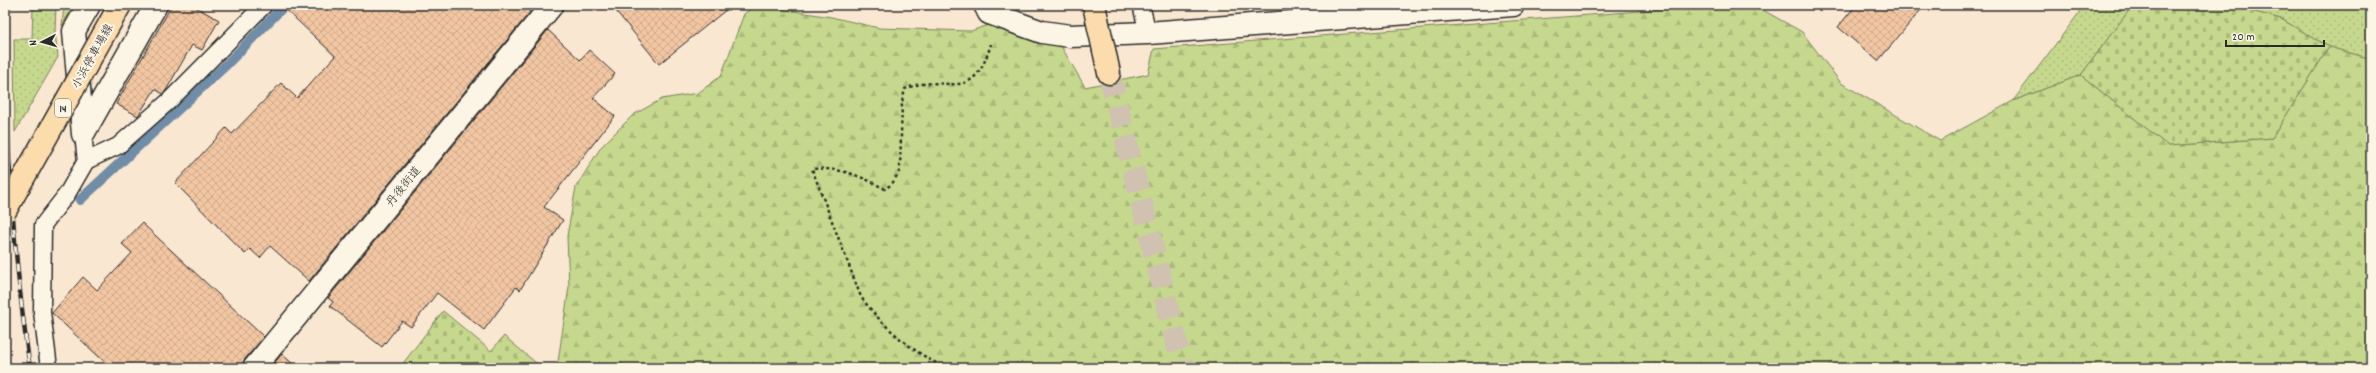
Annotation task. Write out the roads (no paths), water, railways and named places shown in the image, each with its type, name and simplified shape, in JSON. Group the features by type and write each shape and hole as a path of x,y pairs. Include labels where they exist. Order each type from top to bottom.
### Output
{"main road":[{"name":"小浜停車場線","path":"5,211 120,5"},
{"path":"1095,12 1109,73"}],"street":[{"path":"83,134 74,31 89,5"},
{"path":"83,134 156,5"},
{"name":"丹後街道","path":"254,368 552,5"},
{"path":"985,5 990,13 1042,32 1070,36 1148,33 1513,5"}],"lane":[{"path":"50,368 42,312 42,225 67,194 86,161 118,146 169,101 264,5"},
{"path":"1141,5 1148,33"},
{"path":"83,134 86,161"}],"waterway":[{"path":"80,200 226,65 285,5"}],"tunnel":[{"path":"1109,73 1183,368"}],"railway":[{"path":"5,5 5,14"},
{"path":"5,48 12,209 24,328 30,368"}]}
